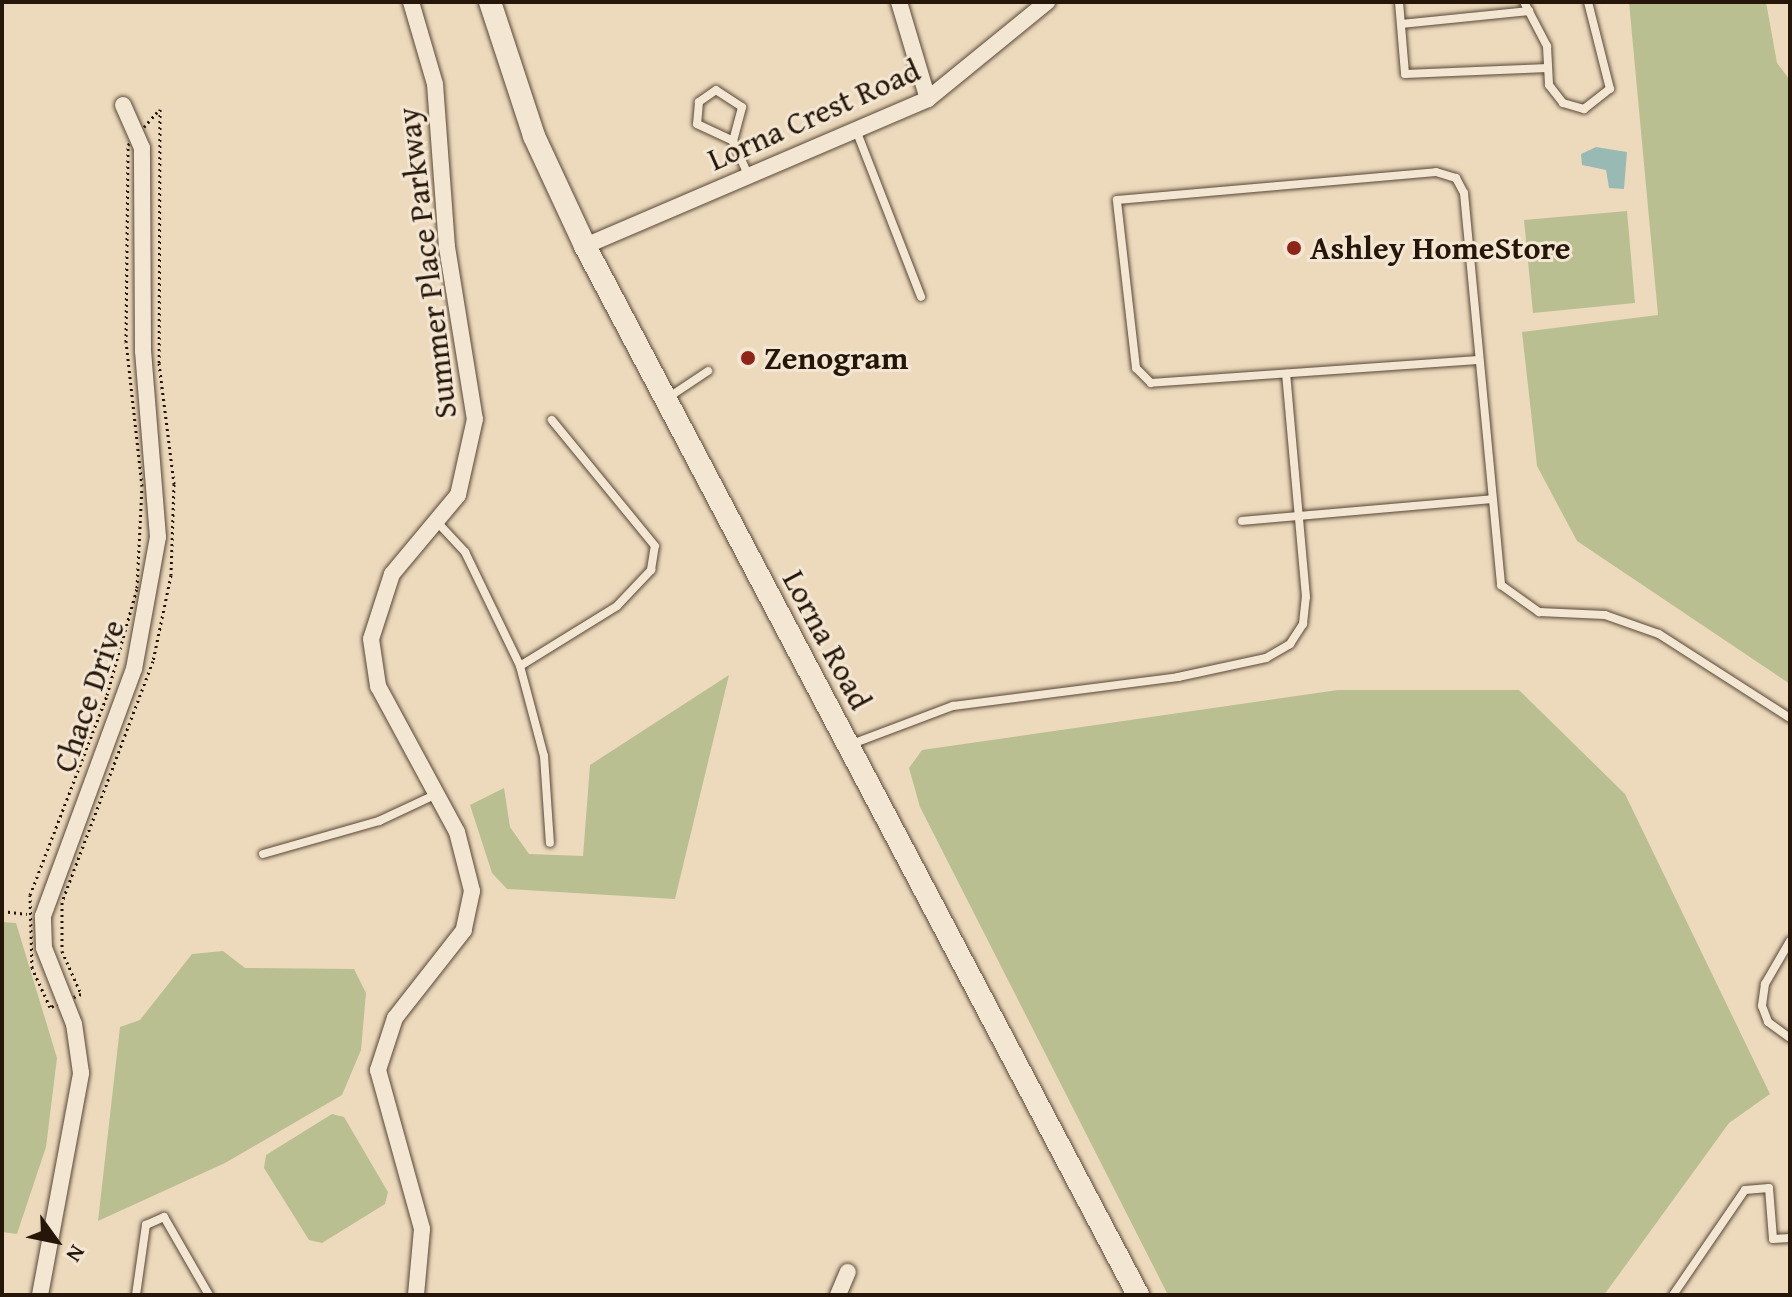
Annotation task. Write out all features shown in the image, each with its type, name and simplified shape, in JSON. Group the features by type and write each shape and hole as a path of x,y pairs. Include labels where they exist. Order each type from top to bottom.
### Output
{"street":[{"name":"Summer Place Parkway","path":"411,2 435,84 447,247 475,419 467,472 438,523 392,574 371,639 378,686 457,832 470,909 453,949 395,1018 378,1070 422,1229 416,1295"},
{"name":"Lorna Road","path":"490,2 534,136 585,246 1138,1295"},
{"path":"899,2 928,99"},
{"name":"Lorna Crest Road","path":"585,246 928,99 1047,2"},
{"path":"123,105 138,127"},
{"name":"Chace Drive","path":"40,1295 81,1073 65,1000 44,948 35,915 134,669 154,583 159,492 143,351 138,127"},
{"path":"838,1295 848,1272"}],"lane":[{"path":"1399,2 1405,74 1548,68"},
{"path":"1401,24 1527,6 1555,94 1573,107 1595,105 1610,89 1588,2"},
{"path":"733,141 697,124 699,102 716,90 742,107 733,141 749,176"},
{"path":"856,130 921,297"},
{"path":"1478,360 1159,384 1144,378 1136,368 1117,200 1447,174 1464,193 1497,570 1513,597 1539,612 1633,622 1790,718"},
{"path":"665,400 708,371"},
{"path":"847,746 953,706 1112,688 1280,652 1306,612 1286,374"},
{"path":"520,666 587,631 658,558 644,530 552,420"},
{"path":"1242,521 1491,499"},
{"path":"438,523 465,552 520,666 544,756 550,843"},
{"path":"263,854 379,821 437,794"},
{"path":"1790,941 1765,984 1762,1006 1768,1022 1790,1038"},
{"path":"1673,1295 1745,1190 1769,1188 1773,1239 1790,1238"},
{"path":"136,1295 146,1225 164,1217 209,1295"}],"path":[{"path":"160,109 159,363 174,544 153,661 66,884 62,951 81,994 50,1007 32,968 33,883 119,661 137,588 142,486 126,342 128,145 138,127 160,109"},
{"path":"2,911 35,915"}],"green space":[{"path":"1629,2 1766,2 1777,63 1790,80 1790,684 1577,541 1537,466 1522,332 1658,315"},
{"path":"1627,211 1635,303 1533,313 1524,220"},
{"path":"729,675 675,899 507,889 492,873 470,805 504,788 510,827 529,854 583,856 590,765"},
{"path":"1338,690 1519,690 1625,794 1770,1094 1729,1123 1604,1295 1168,1295 920,807 909,768 922,750"},
{"path":"2,922 16,923 57,1058 46,1147 17,1234 2,1232"},
{"path":"223,951 245,968 354,969 366,993 361,1050 342,1095 225,1163 98,1221 120,1027 140,1020 192,954"},
{"path":"332,1114 344,1117 388,1192 385,1204 322,1243 309,1240 264,1168 266,1155"}],"water":[{"path":"1596,147 1627,152 1624,189 1609,188 1606,170 1582,165 1581,154"}],"place":[{"name":"Ashley HomeStore","path":"1294,248"},
{"name":"Zenogram","path":"748,358"}]}
